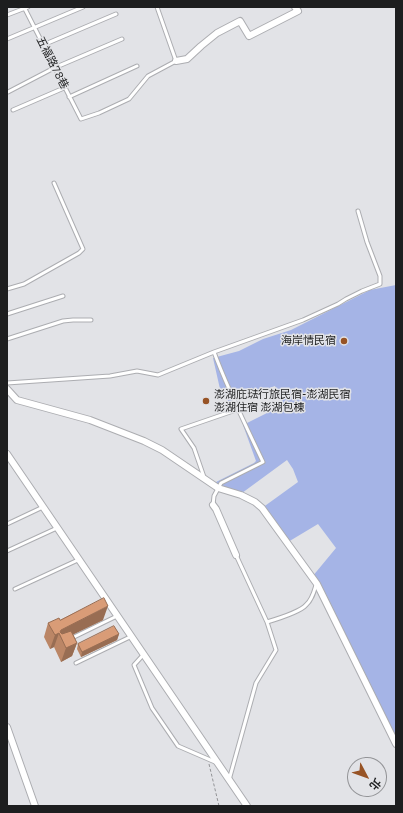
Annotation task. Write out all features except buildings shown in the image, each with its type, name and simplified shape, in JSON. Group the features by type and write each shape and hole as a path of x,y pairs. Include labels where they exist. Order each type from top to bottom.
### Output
{"street":[{"path":"176,61 187,59 200,46 217,33 240,21 249,36 298,11 295,7"},
{"path":"7,389 17,400 90,420 144,441 162,450 205,481 218,488 241,495 262,508 317,584 396,744"},
{"path":"7,454 247,806"},
{"path":"213,505 236,555"},
{"path":"7,728 35,806"}],"lane":[{"path":"7,15 26,7"},
{"name":"五福路78巷","path":"26,7 34,28 81,119 130,99 148,76 176,61"},
{"path":"7,39 83,7"},
{"path":"156,7 176,61"},
{"path":"43,45 116,14"},
{"path":"8,92 54,68 122,39"},
{"path":"69,97 137,66"},
{"path":"14,110 64,88"},
{"path":"7,289 24,284 79,253 83,249 54,184"},
{"path":"7,383 110,376 137,371 158,375 214,352 303,320 362,291 380,284 380,276 367,242 358,211"},
{"path":"7,314 63,296"},
{"path":"7,338 63,321 92,320"},
{"path":"213,505 214,496 220,483 263,462 239,409 226,385 214,352"},
{"path":"205,481 194,448 182,429 239,409"},
{"path":"7,524 44,507"},
{"path":"7,551 58,528"},
{"path":"229,780 256,683 276,650 268,622 236,555"},
{"path":"15,589 78,560"},
{"path":"268,622 286,616 306,606 312,597 317,584"},
{"path":"71,639 117,616"},
{"path":"76,663 132,636"},
{"path":"144,654 134,665 152,708 178,746 217,763"}],"path":[{"path":"208,760 219,806"}],"shaded area":[{"path":"396,285 396,742 312,577 336,548 318,524 288,542 262,508 298,482 293,469 287,460 242,493 214,483 256,461 243,425 283,405 275,386 229,402 220,389 213,358 239,351 263,339 291,330 370,290"}],"place":[{"name":"海岸情民宿","path":"344,341"},
{"name":"澎湖庇琺行旅民宿-澎湖民宿 澎湖住宿 澎湖包棟","path":"206,401"}]}
